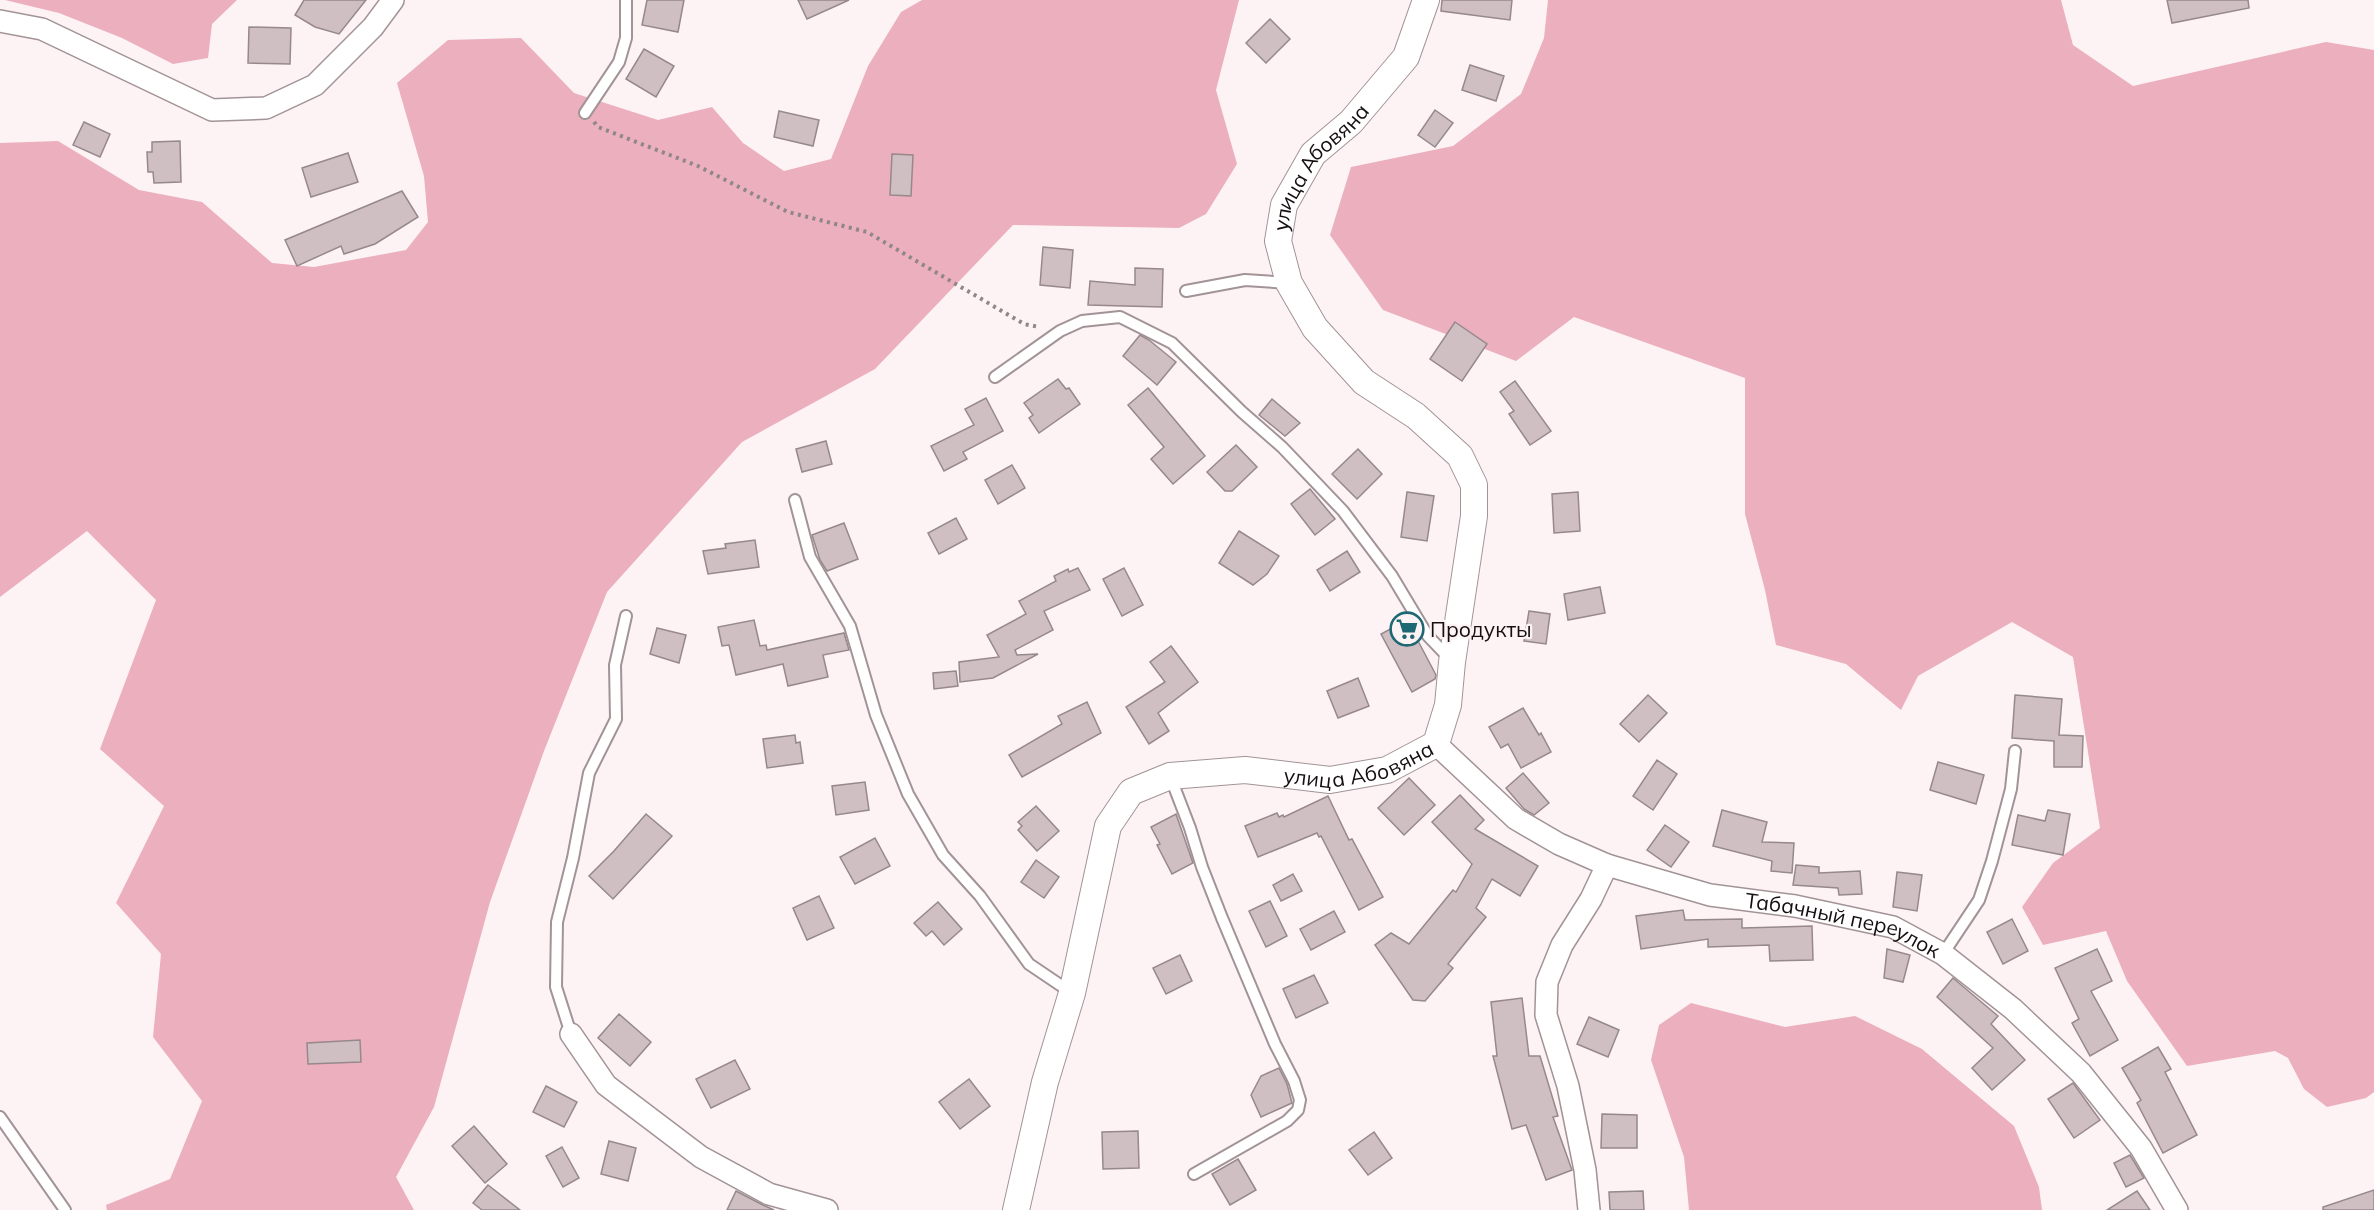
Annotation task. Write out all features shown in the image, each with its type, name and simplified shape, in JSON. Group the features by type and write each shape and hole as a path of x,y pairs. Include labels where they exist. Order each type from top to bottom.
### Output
{"street":[{"path":"0,21 42,29 212,110 266,108 315,85 373,27 393,0"},
{"name":"улица Абовяна","path":"1016,1210 1045,1082 1072,993 1108,826 1131,792 1170,776 1245,770 1330,780 1387,770 1436,744 1448,705 1452,662 1474,516 1474,485 1460,456 1416,416 1364,382 1315,328 1289,283 1278,241 1284,205 1313,154 1351,122 1406,57 1426,0"},
{"name":"Табачный переулок","path":"1436,744 1516,819 1559,844 1607,865 1710,895 1795,906 1893,927 1942,954 2013,1008 2081,1073 2140,1148 2177,1210"},
{"path":"1589,1210 1585,1170 1568,1086 1546,1015 1547,982 1562,945 1591,899 1607,865"},
{"path":"571,1034 606,1085 701,1157 769,1194 827,1210"}],"lane":[{"path":"585,113 619,62 626,38 626,0"},
{"path":"1186,291 1245,280 1289,283"},
{"path":"995,377 1060,331 1082,321 1120,317 1172,343 1242,412 1282,447 1343,511 1392,576 1428,636 1452,662"},
{"path":"795,500 810,557 850,626 876,715 908,794 943,855 980,896 1029,964 1072,993"},
{"path":"571,1034 556,987 557,922 573,858 589,773 616,719 615,665 626,616"},
{"path":"1942,954 1979,900 2011,789 2014,751"},
{"path":"1170,776 1202,867 1275,1044 1294,1081 1300,1100 1298,1110 1287,1121 1194,1174"},
{"path":"0,1117 65,1210"}],"path":[{"path":"585,113 598,127 698,166 788,212 867,232 1023,324 1060,331"}],"shaded area":[{"path":"5,0 237,0 212,24 208,58 173,64 122,38 59,13"},
{"path":"922,0 1239,0 1216,90 1237,164 1206,214 1179,228 1013,225 875,369 742,442 607,592 544,751 490,902 434,1107 396,1177 414,1210 107,1210 106,1205 170,1179 202,1101 153,1037 161,954 116,903 164,806 100,749 156,600 87,531 0,597 0,143 58,141 139,190 202,202 272,263 314,267 406,250 428,222 424,176 397,83 448,40 521,38 574,93 658,120 712,107 743,143 784,171 831,159 868,66 901,12"},
{"path":"1548,0 2061,0 2073,45 2133,86 2326,42 2374,50 2374,1092 2366,1098 2327,1107 2304,1089 2288,1058 2275,1051 2187,1066 2127,981 2106,931 2043,945 2022,907 2053,863 2100,828 2073,657 2012,622 1918,676 1901,710 1846,664 1776,645 1765,590 1745,514 1745,378 1574,317 1516,361 1383,310 1330,235 1351,167 1453,146 1521,94 1544,38"},
{"path":"1691,1003 1785,1027 1855,1016 1922,1049 2014,1126 2039,1187 2042,1210 1689,1210 1684,1157 1651,1060 1659,1025"}],"building":[{"path":"304,0 366,0 339,34 315,27 295,15"},
{"path":"647,0 684,0 678,32 642,25"},
{"path":"798,0 849,0 807,19"},
{"path":"1442,0 1512,0 1510,20 1441,11"},
{"path":"2167,0 2248,0 2249,8 2172,23"},
{"path":"1270,19 1290,39 1266,63 1246,43"},
{"path":"249,27 291,28 290,64 248,63"},
{"path":"644,49 674,66 656,97 626,79"},
{"path":"1470,65 1504,76 1496,101 1462,90"},
{"path":"1435,110 1453,123 1435,147 1418,135"},
{"path":"779,111 819,120 813,146 774,137"},
{"path":"84,122 110,134 100,157 73,145"},
{"path":"180,141 181,182 154,183 153,172 148,172 147,152 152,152 152,142"},
{"path":"348,153 358,182 311,197 302,168"},
{"path":"892,154 913,155 911,196 890,195"},
{"path":"402,191 418,217 375,244 344,254 341,246 297,266 285,240"},
{"path":"1043,247 1073,250 1070,288 1040,285"},
{"path":"1135,268 1163,269 1162,307 1088,305 1090,281 1135,285"},
{"path":"1455,322 1487,344 1462,381 1430,359"},
{"path":"1140,335 1176,362 1157,385 1123,356"},
{"path":"1058,379 1066,389 1069,388 1080,404 1039,433 1029,418 1033,415 1024,403"},
{"path":"1515,381 1551,431 1530,445 1509,414 1514,411 1500,392"},
{"path":"1148,388 1205,456 1173,484 1151,459 1164,447 1128,405"},
{"path":"986,398 1003,431 963,452 967,459 944,471 931,446 974,425 965,409"},
{"path":"1272,399 1300,423 1285,436 1259,415"},
{"path":"826,441 832,464 802,472 796,449"},
{"path":"1236,445 1257,467 1232,491 1225,491 1207,472"},
{"path":"1358,449 1382,474 1357,499 1332,474"},
{"path":"1012,465 1025,488 998,504 985,480"},
{"path":"1310,489 1335,519 1315,535 1291,504"},
{"path":"1407,492 1434,496 1427,541 1401,537"},
{"path":"1578,492 1580,531 1554,533 1552,494"},
{"path":"956,518 967,539 939,554 928,533"},
{"path":"844,523 858,559 827,571 820,560 812,535"},
{"path":"1239,531 1279,556 1267,574 1253,585 1219,563"},
{"path":"755,540 759,567 708,574 703,551 726,548 725,544"},
{"path":"1347,551 1360,572 1330,591 1317,570"},
{"path":"1078,568 1090,590 1044,611 1053,630 1015,650 1017,655 1038,654 993,678 960,682 959,662 999,657 987,635 1026,614 1019,601 1056,581 1054,576 1068,569 1069,572"},
{"path":"1124,568 1143,605 1122,616 1103,579"},
{"path":"1600,587 1605,613 1568,620 1564,594"},
{"path":"1529,611 1550,614 1546,644 1524,641"},
{"path":"754,620 760,646 766,645 767,650 844,633 849,650 823,655 828,677 788,686 783,664 736,675 729,645 722,646 718,627"},
{"path":"1407,620 1436,675 1435,679 1412,692 1381,634"},
{"path":"657,628 686,635 679,663 650,654"},
{"path":"1171,646 1198,682 1158,713 1169,731 1149,744 1126,707 1165,682 1150,662"},
{"path":"956,671 958,686 934,689 933,673"},
{"path":"1358,678 1369,706 1338,718 1327,691"},
{"path":"1648,695 1667,713 1639,742 1620,724"},
{"path":"2015,695 2062,699 2059,735 2083,736 2082,767 2054,767 2054,741 2012,738"},
{"path":"1087,702 1101,733 1022,777 1009,755 1062,724 1058,716"},
{"path":"1523,708 1551,752 1521,768 1508,744 1501,748 1489,727"},
{"path":"795,735 796,743 800,742 803,763 767,768 763,739"},
{"path":"1657,760 1677,774 1653,810 1633,796"},
{"path":"1938,762 1984,775 1976,804 1930,790"},
{"path":"1523,773 1549,803 1534,815 1524,809 1506,788"},
{"path":"1409,778 1435,805 1404,835 1378,808"},
{"path":"865,782 869,810 836,815 832,786"},
{"path":"1460,795 1484,820 1475,829 1538,866 1520,896 1492,879 1476,908 1486,917 1448,964 1453,968 1425,1001 1413,1000 1375,945 1391,933 1409,944 1453,890 1456,892 1472,864 1432,822"},
{"path":"1328,796 1349,840 1352,839 1383,897 1359,910 1321,836 1319,837 1317,833 1258,857 1245,826 1277,813 1279,817 1283,815 1284,817"},
{"path":"1036,806 1059,831 1037,851 1018,830 1022,826 1018,822"},
{"path":"1722,810 1767,822 1762,842 1794,843 1792,873 1771,871 1772,861 1713,846"},
{"path":"2048,810 2070,814 2063,855 2012,845 2018,815 2045,821"},
{"path":"646,814 672,836 613,899 589,876"},
{"path":"1176,814 1193,863 1172,874 1157,845 1160,844 1151,827"},
{"path":"1665,825 1689,842 1671,867 1647,850"},
{"path":"875,838 890,866 855,884 840,857"},
{"path":"1036,860 1059,877 1044,898 1021,882"},
{"path":"1796,865 1819,867 1819,873 1860,871 1862,894 1839,895 1838,888 1793,885"},
{"path":"1897,872 1922,875 1917,911 1893,907"},
{"path":"1293,874 1302,891 1281,901 1273,885"},
{"path":"819,896 834,928 807,940 793,908"},
{"path":"1270,901 1287,936 1266,947 1249,911"},
{"path":"938,902 962,929 944,945 932,931 926,936 914,923"},
{"path":"1683,910 1685,920 1742,919 1742,928 1812,926 1813,960 1770,961 1769,945 1708,947 1708,939 1641,949 1636,916"},
{"path":"1334,911 1345,932 1311,950 1300,929"},
{"path":"2012,919 2028,951 2003,964 1987,932"},
{"path":"1887,949 1910,955 1903,982 1884,978"},
{"path":"2097,949 2112,981 2091,991 2118,1040 2090,1056 2072,1023 2079,1019 2055,968"},
{"path":"1180,955 1192,981 1166,994 1153,968"},
{"path":"1314,975 1328,1003 1296,1018 1283,989"},
{"path":"1953,978 1998,1016 1991,1024 2025,1060 1992,1090 1972,1068 1993,1048 1937,997"},
{"path":"1522,998 1529,1056 1540,1056 1558,1116 1553,1117 1572,1170 1546,1180 1526,1125 1512,1129 1493,1056 1497,1056 1491,1002"},
{"path":"619,1014 651,1042 630,1066 598,1038"},
{"path":"1589,1017 1619,1030 1608,1057 1577,1044"},
{"path":"360,1040 361,1062 308,1064 307,1043"},
{"path":"2158,1047 2171,1069 2165,1072 2197,1135 2163,1153 2137,1103 2141,1100 2122,1068"},
{"path":"735,1060 750,1089 711,1108 696,1079"},
{"path":"1279,1068 1287,1084 1292,1103 1261,1117 1251,1095 1261,1076"},
{"path":"969,1079 990,1106 960,1129 939,1102"},
{"path":"2073,1083 2100,1120 2074,1138 2048,1099"},
{"path":"546,1086 577,1102 564,1127 533,1112"},
{"path":"1602,1114 1637,1115 1637,1148 1601,1148"},
{"path":"474,1126 507,1164 485,1183 452,1146"},
{"path":"1138,1131 1139,1168 1103,1169 1102,1132"},
{"path":"1374,1132 1392,1158 1368,1175 1349,1150"},
{"path":"609,1141 636,1148 628,1181 601,1174"},
{"path":"562,1147 579,1178 563,1187 546,1156"},
{"path":"2130,1155 2144,1178 2126,1187 2114,1163"},
{"path":"1238,1159 1256,1190 1230,1205 1212,1174"},
{"path":"488,1185 520,1210 482,1210 473,1203"},
{"path":"2374,1190 2374,1210 2323,1210 2323,1207"},
{"path":"736,1191 763,1205 774,1210 727,1210"},
{"path":"1643,1191 1644,1210 1610,1210 1609,1192"},
{"path":"2137,1191 2150,1210 2107,1210"}],"place":[{"name":"Продукты","path":"1407,629"}]}
